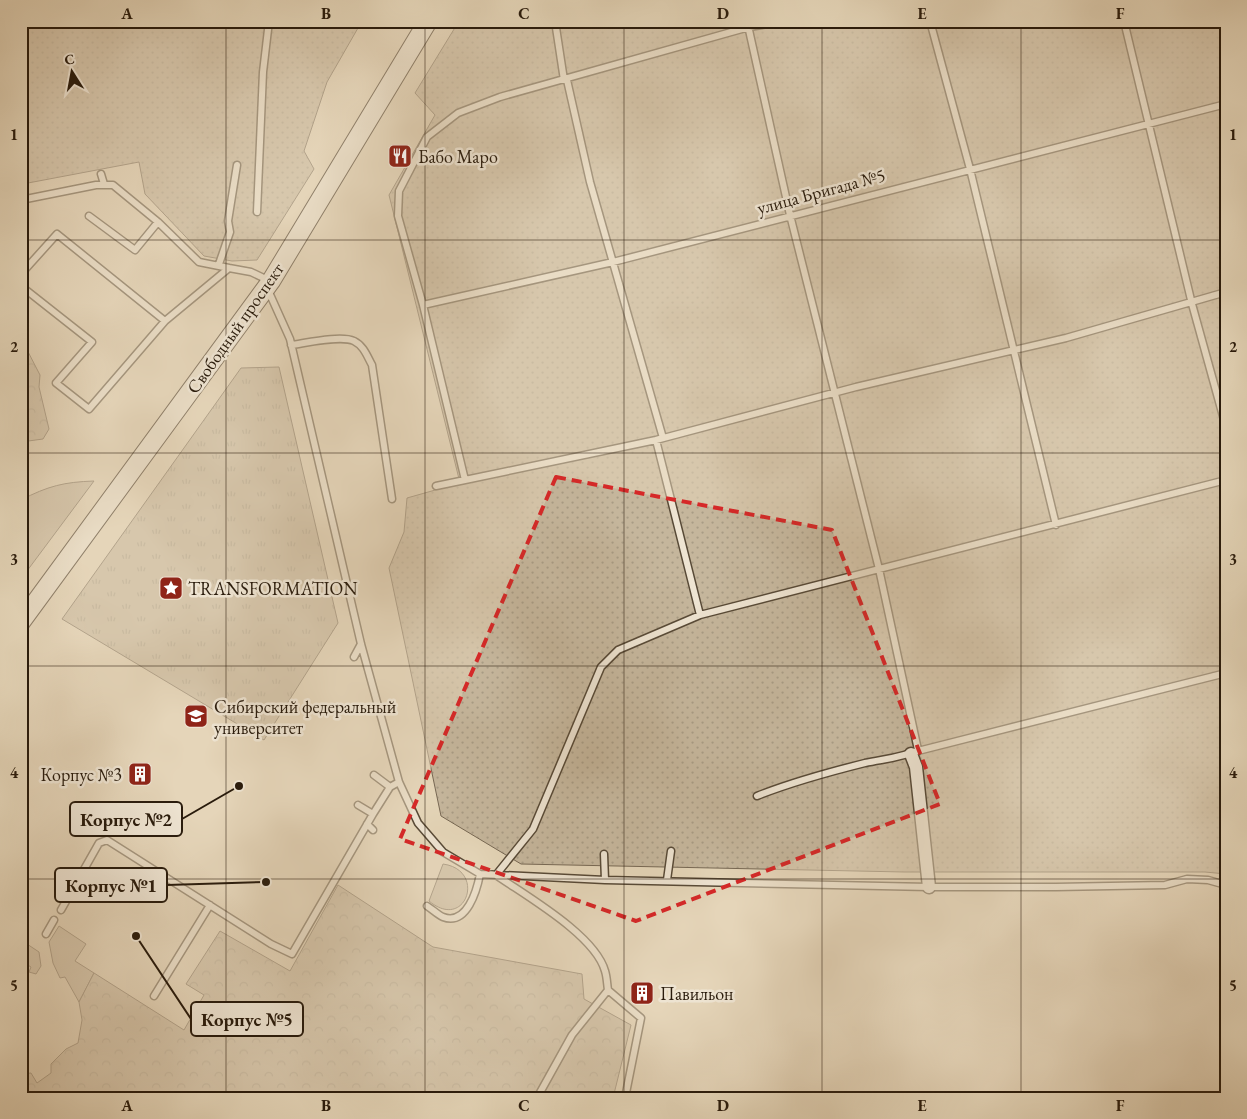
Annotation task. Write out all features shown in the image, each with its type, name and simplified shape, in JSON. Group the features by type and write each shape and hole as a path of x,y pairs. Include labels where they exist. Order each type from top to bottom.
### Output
{"main road":[{"name":"Свободный проспект","path":"21,622 269,284 428,21"}],"street":[{"path":"914,752 929,887"}],"lane":[{"path":"257,212 263,72 269,21"},
{"path":"555,21 566,80 590,182 663,438"},
{"path":"465,480 398,216 399,191 427,137 458,113 500,97 566,80 748,24 786,21"},
{"path":"930,21 970,168 1056,525"},
{"path":"1124,21 1192,302 1226,427"},
{"path":"748,24 790,215 879,569 914,752"},
{"name":"улица Бригада №5","path":"422,305 614,262 970,168 1226,104"},
{"path":"219,264 230,232 228,221 238,165"},
{"path":"101,174 104,184"},
{"path":"21,200 104,184 113,185 158,222 199,262 219,264 228,268 251,272 269,284 291,345 361,644 399,782 418,823 443,852 480,874 605,880 929,887 1120,886 1165,884 1187,879 1208,880 1226,885"},
{"path":"89,216 135,250 158,222"},
{"path":"21,274 57,234 165,321"},
{"path":"21,286 92,342 56,382 90,409 165,321 228,268"},
{"path":"436,486 656,440 836,393 1066,338 1226,292"},
{"path":"291,345 352,340 364,349 372,365 392,500"},
{"path":"656,440 700,615"},
{"path":"496,875 533,829 601,667 618,650 700,615 1226,480"},
{"path":"354,657 361,644"},
{"path":"757,796 779,787 845,769 1226,673"},
{"path":"374,776 390,787"},
{"path":"61,910 99,843 104,841 112,842 271,944 292,954 372,814 390,787 399,782"},
{"path":"358,805 372,814"},
{"path":"367,824 373,830"},
{"path":"667,880 671,850"},
{"path":"604,854 605,880"},
{"path":"427,906 443,917 452,919 461,915 478,896 480,874"},
{"path":"496,875 583,938 593,949 605,970 608,990 641,1018 625,1098"},
{"path":"154,996 210,905"},
{"path":"46,934 54,920"},
{"path":"537,1098 572,1035 608,990"}],"highlighted area":[{"path":"556,477 832,530 940,804 636,921 400,839"}],"green space":[{"path":"21,21 362,21 327,82 304,151 314,169 257,260 232,261 204,256 145,194 139,162 28,183 21,181"},
{"path":"459,21 1226,21 1226,874 1205,872 904,872 521,864 441,816 389,568 404,532 407,498 460,483 389,195 435,115 415,93"},
{"path":"23,342 40,375 39,387 49,429 43,439 21,442"},
{"path":"279,367 338,623 264,740 62,619 241,368"},
{"path":"94,481 21,579 21,500 56,486 74,482"},
{"path":"443,864 457,869 465,877 468,887 466,896 461,904 453,909 442,909 429,901"},
{"path":"338,885 433,947 582,974 584,999 631,1025 613,1098 21,1098 21,1074 31,1073 37,1083 51,1073 51,1064 66,1049 78,1043 82,1020 79,1002 94,973 184,1030 204,995 186,984 220,931 290,971"},
{"path":"59,926 86,944 75,961 94,973 79,1002 65,977 60,978 53,963 49,942"},
{"path":"21,940 39,952 41,966 36,974 29,972 31,967 21,961"}],"place":[{"name":"Бабо Маро","path":"400,156"},
{"name":"TRANSFORMATION","path":"171,588"},
{"name":"Сибирский федеральный университет","path":"196,716"},
{"name":"Корпус №3","path":"140,774"},
{"name":"Корпус №2","path":"239,786"},
{"name":"Корпус №1","path":"266,882"},
{"name":"Корпус №5","path":"136,936"},
{"name":"Павильон","path":"642,993"}]}
